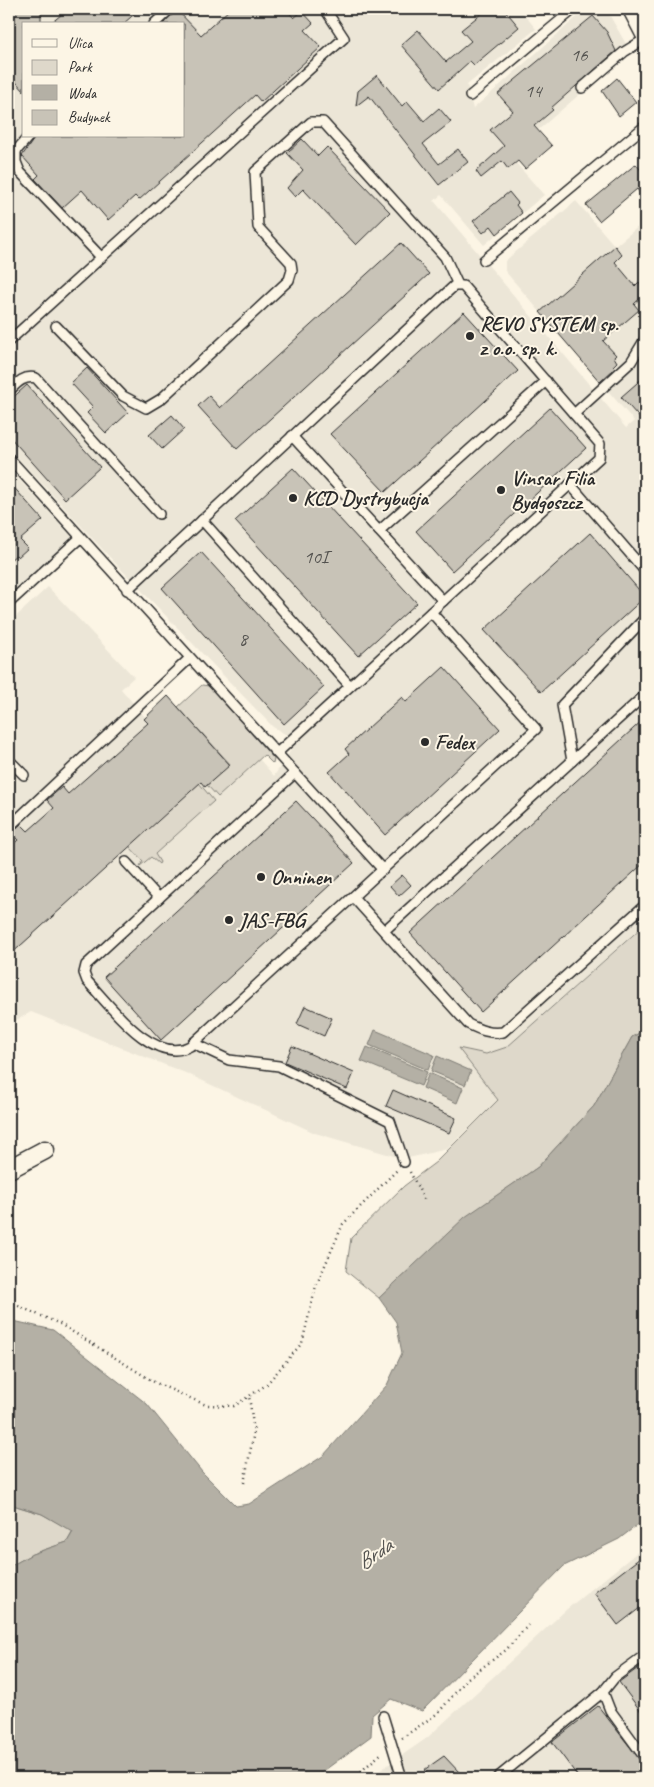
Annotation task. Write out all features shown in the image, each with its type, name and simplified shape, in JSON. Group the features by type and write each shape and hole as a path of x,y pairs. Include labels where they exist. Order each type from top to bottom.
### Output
{"street":[{"path":"632,9 645,34"},
{"path":"9,1169 44,1150"}],"lane":[{"path":"156,22 170,9"},
{"path":"9,341 344,38 325,9"},
{"path":"470,96 574,9"},
{"path":"582,88 624,52 645,39"},
{"path":"56,326 123,396 146,408 161,399 289,280 291,264 258,227 255,172 311,122 323,122 371,173 445,257 458,285"},
{"path":"484,260 645,126"},
{"path":"27,138 16,151 16,162 20,172 101,257"},
{"path":"127,590 454,286 463,286 602,448 599,458 277,753"},
{"path":"574,414 631,362 645,338"},
{"path":"9,391 21,380 30,377 36,378 159,514"},
{"path":"379,531 546,381"},
{"path":"292,436 443,601"},
{"path":"9,458 383,870"},
{"path":"570,484 645,571"},
{"path":"202,520 350,686"},
{"path":"9,603 80,538"},
{"path":"295,774 86,966 84,973 87,980 138,1036 170,1049 183,1050 193,1043 536,729 431,612"},
{"path":"572,761 562,705 645,618"},
{"path":"9,827 190,658"},
{"path":"384,931 645,695"},
{"path":"9,760 24,776"},
{"path":"126,862 159,898"},
{"path":"353,897 468,1024 495,1034 503,1032 645,905"},
{"path":"193,1043 229,1060 279,1066 390,1121 404,1162"},
{"path":"497,1778 602,1692 615,1677 645,1655"},
{"path":"602,1692 610,1710 645,1758"},
{"path":"383,1716 402,1778"}],"path":[{"path":"9,1302 60,1324 156,1383 206,1405 234,1406 266,1386 302,1343 316,1286 343,1224 404,1162 426,1203"},
{"path":"244,1483 254,1432 249,1396"},
{"path":"353,1778 392,1745 438,1714 468,1678 506,1650 528,1625"}],"shaded area":[{"path":"9,9 520,9 536,29 467,85 473,109 586,9 606,9 630,51 509,155 544,195 484,245 441,195 434,201 626,428 634,421 505,271 505,261 576,201 615,246 645,221 645,930 641,927 507,1047 486,1054 459,1049 498,1100 447,1149 404,1159 315,1133 188,1074 31,1012 9,1024 9,623 48,587 134,677 121,689 145,717 168,696 178,707 198,689 274,776 297,741 273,727 116,564 9,448"},
{"path":"9,469 73,538 9,596"},
{"path":"645,1546 645,1778 369,1778 427,1738 567,1609"}],"green space":[{"path":"202,685 209,686 274,759 273,764 264,755 218,797 207,785 230,764 178,707"},
{"path":"199,783 214,801 155,854 160,862 159,864 151,857 140,866 143,861 129,846"},
{"path":"642,927 645,930 645,1030 632,1037 594,1106 538,1167 465,1218 379,1298 346,1271 351,1238 404,1186 436,1162 498,1100 458,1048 486,1054 507,1047"},
{"path":"9,1497 13,1505 42,1514 73,1531 67,1542 32,1554 9,1567"}],"water":[{"path":"375,1030 434,1055 428,1070 369,1045"},
{"name":"Brda","path":"645,1030 645,1519 619,1539 564,1566 422,1711 391,1699 372,1715 371,1736 314,1778 9,1778 9,1567 32,1554 67,1542 73,1532 42,1514 13,1505 9,1497 9,1320 53,1330 147,1404 202,1472 236,1506 249,1504 323,1456 387,1385 402,1353 396,1322 379,1298 465,1217 538,1167 594,1106 632,1037"},
{"path":"367,1047 427,1072 421,1086 361,1061"},
{"path":"437,1056 471,1071 465,1085 431,1071"},
{"path":"429,1073 463,1088 457,1103 423,1088"}],"building":[{"path":"10,9 41,9 41,22 22,22 22,89 9,74"},
{"path":"68,9 140,9 125,22 52,22"},
{"path":"176,9 201,35 230,9 286,9 294,18 302,11 313,23 305,30 321,47 261,102 255,95 139,200 135,196 108,220 82,190 62,208 35,179 39,175 22,156 35,138 185,138 185,22 165,22"},
{"path":"487,9 504,9 519,27 474,65 470,61 439,89 401,45 418,30 446,62 471,41 461,30"},
{"path":"593,16 607,32 616,51 551,108 553,110 534,126 552,146 525,169 518,161 508,169 502,161 481,178 476,171 504,146 490,130 513,111 498,94"},
{"path":"377,75 402,106 407,101 424,121 439,108 451,122 423,144 439,164 458,149 468,162 439,185 369,96 356,106 358,91"},
{"path":"617,78 636,102 619,116 602,91"},
{"path":"302,139 318,156 327,147 390,212 356,245 303,189 295,197 287,188 303,170 287,153"},
{"path":"636,164 645,175 645,199 637,189 599,221 586,205"},
{"path":"509,192 518,203 516,205 522,213 497,234 491,226 483,233 473,221"},
{"path":"401,243 429,274 237,449 198,406 209,396 220,408"},
{"path":"615,246 622,255 615,262 635,286 639,282 645,290 645,294 634,304 639,310 603,341 616,355 614,357 617,362 613,366 615,368 600,382 540,312"},
{"path":"464,312 518,371 385,492 330,434"},
{"path":"87,368 128,413 106,433 87,413 93,407 71,383"},
{"path":"645,376 645,424 621,397"},
{"path":"27,385 100,467 65,499 9,436 9,401"},
{"name":"Vinsar Filia Bydgoszcz","path":"550,408 586,448 452,571 416,531"},
{"path":"172,415 184,429 162,449 149,435"},
{"path":"293,468 417,603 358,656 235,521"},
{"path":"9,482 43,520 20,540 28,548 18,557 16,555 9,561"},
{"path":"590,533 645,597 541,692 484,630"},
{"path":"201,552 324,687 284,724 162,588"},
{"name":"Fedex","path":"444,667 500,729 385,835 329,772 349,754 345,749 402,697 406,702"},
{"path":"168,696 230,765 205,787 201,782 9,956 9,848 18,840 11,833 21,824 28,831 54,808 47,800 62,787 68,794 148,723 144,719"},
{"path":"645,718 645,862 481,1012 410,933"},
{"name":"JAS-FBG","path":"296,801 354,863 161,1040 104,977"},
{"path":"402,875 411,885 399,896 390,886"},
{"path":"305,1006 332,1018 324,1036 297,1024"},
{"path":"292,1046 354,1073 347,1089 285,1062"},
{"path":"393,1090 456,1118 449,1133 386,1106"},
{"path":"640,1558 645,1565 645,1604 618,1625 594,1593"},
{"path":"645,1663 645,1717 619,1682"},
{"path":"598,1706 645,1766 645,1773 638,1778 579,1778 552,1742"},
{"path":"444,1756 459,1772 452,1778 432,1778 424,1770"}],"place":[{"name":"REVO SYSTEM sp. z o.o. sp. k.","path":"470,336"},
{"name":"Vinsar Filia Bydgoszcz","path":"501,490"},
{"name":"KCD Dystrybucja","path":"293,498"},
{"name":"Fedex","path":"425,742"},
{"name":"Onninen","path":"261,877"},
{"name":"JAS-FBG","path":"229,920"}]}
